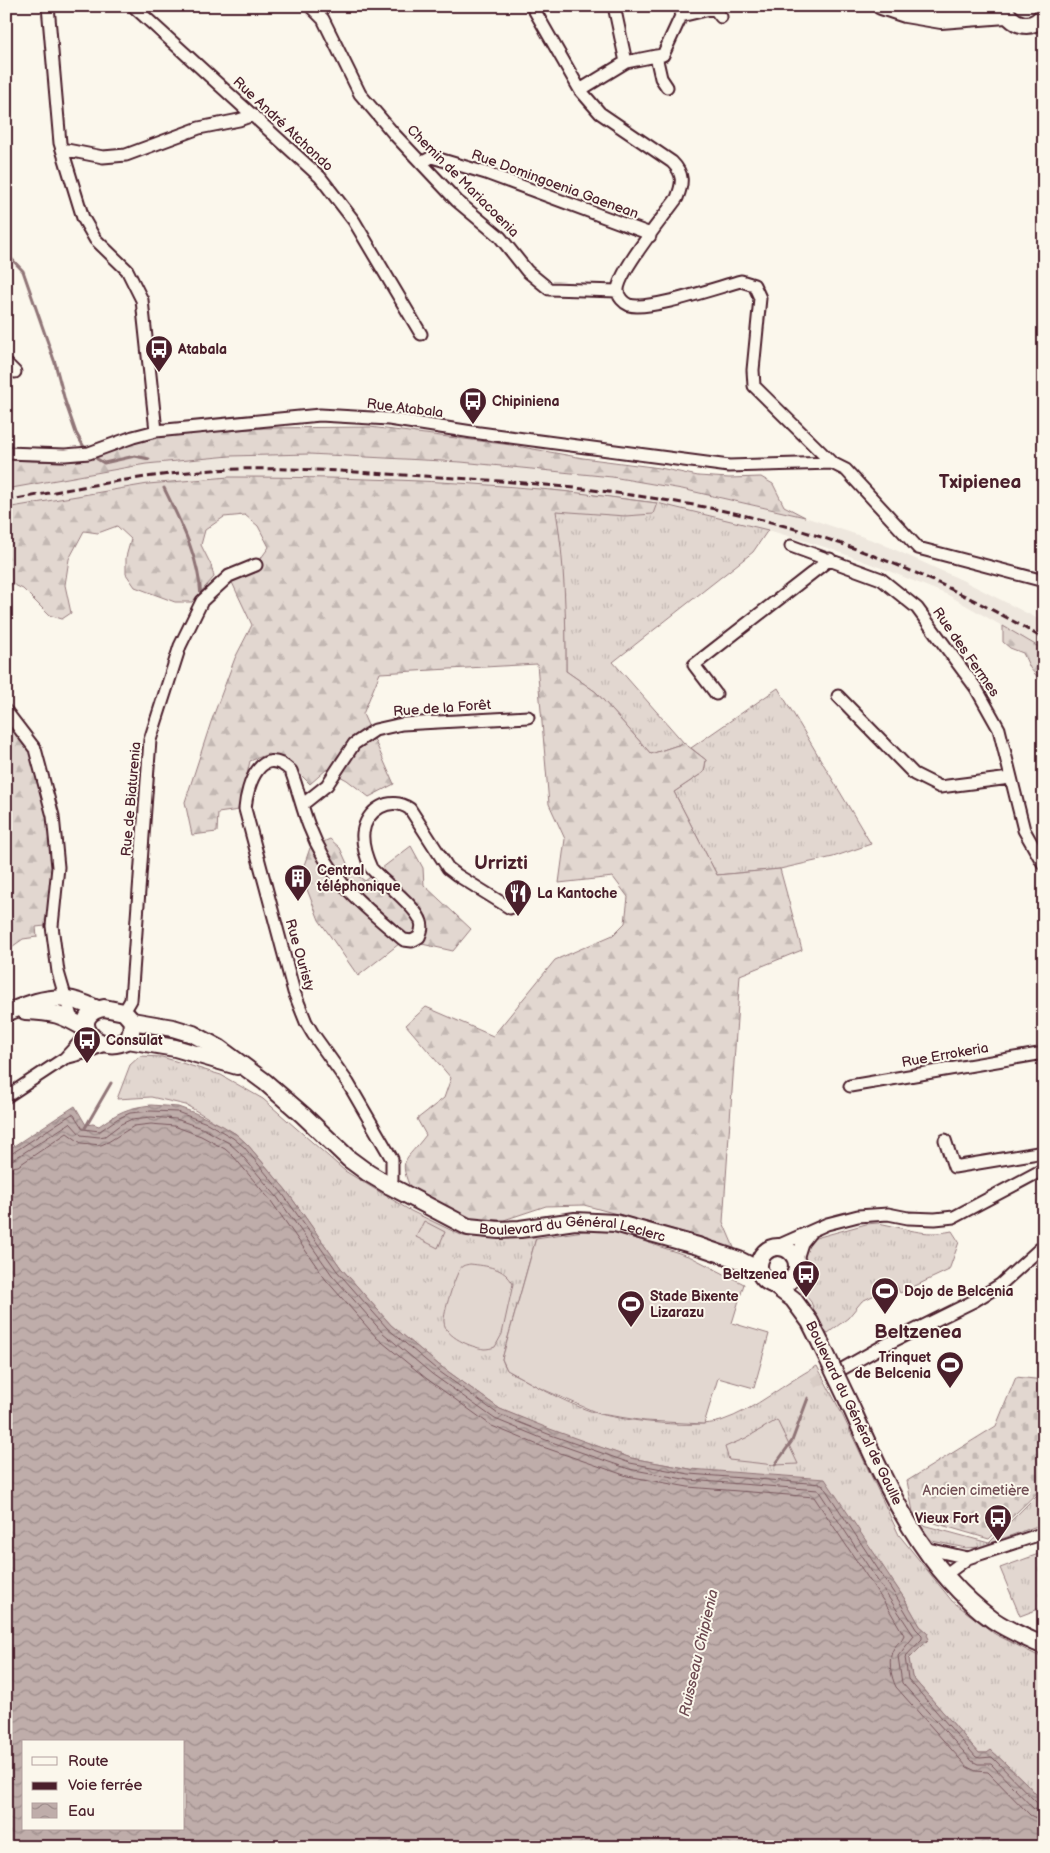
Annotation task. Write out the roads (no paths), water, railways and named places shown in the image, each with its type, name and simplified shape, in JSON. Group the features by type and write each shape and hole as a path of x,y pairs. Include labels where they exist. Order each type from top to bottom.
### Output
{"main road":[{"path":"881,6 905,14 941,20 1005,10 1014,22 1026,25 1035,23 1043,16"},
{"path":"65,998 76,1000 97,1009 104,1008 128,1016 132,1034 128,1040 116,1044 107,1044 91,1038 87,1031 72,1020 52,1012 8,1012 39,1001 65,998"},
{"path":"87,1031 89,1017 97,1009"},
{"name":"Boulevard du Général Leclerc","path":"128,1016 193,1034 219,1048 265,1082 349,1158 390,1186 468,1227 499,1230 575,1221 615,1223 698,1246 739,1260 765,1258"},
{"name":"Boulevard du Général Leclerc","path":"128,1040 175,1048 245,1068"},
{"path":"791,1280 780,1285 774,1285 765,1280 765,1258 786,1249 790,1252 796,1262 796,1270 791,1280 793,1299"},
{"name":"Boulevard du Général de Gaulle","path":"774,1285 793,1299 810,1322 894,1495 924,1548 945,1575 966,1597 993,1620 1009,1630 1044,1646"}],"street":[{"path":"48,6 56,109 62,149 83,218 96,239 127,270 142,300 156,431"},
{"name":"Rue André Atchondo","path":"133,6 320,177 354,221 421,334"},
{"name":"Chemin de Mariacoenia","path":"310,6 323,19 360,94 394,134 457,201 500,237 527,271 549,289 618,291"},
{"path":"532,6 580,90 600,113 672,162 678,168 682,177 677,198 624,272 618,291 621,300 630,305 654,305 741,281 754,285 760,298 753,370 754,386 832,463 846,470 918,548 1044,581"},
{"path":"614,6 626,62"},
{"path":"580,90 626,62 663,55 681,16 714,8 720,17"},
{"path":"656,56 661,78 668,87"},
{"path":"62,149 103,157 126,155 199,128 239,120 253,114"},
{"name":"Rue Domingoenia Gaenean","path":"421,163 432,157 486,173 645,232 650,236"},
{"path":"6,363 15,372"},
{"name":"Rue Atabala","path":"6,453 65,455 89,453 156,431 320,415 389,418 472,432 729,466 832,463"},
{"name":"Rue des Fermes","path":"791,546 881,579 918,608 976,688 999,729 1024,830 1044,865"},
{"path":"716,694 694,665 830,559"},
{"name":"Rue de Biaturenia","path":"128,1016 132,1000 150,740 180,646 202,601 229,576 256,565"},
{"path":"838,696 914,774 940,788 1010,778"},
{"path":"6,711 34,749 53,816 58,866 52,926 58,972 72,1020"},
{"name":"Rue de la Forêt","path":"302,805 327,785 354,744 375,730 402,724 528,717"},
{"name":"Rue Ouristy","path":"390,1186 392,1159 348,1083 313,1034 294,992 245,809 246,795 256,771 263,763 274,762 284,765 291,771 317,846 340,883 354,898 404,940 412,941 419,937 422,930 421,921 415,911 371,868 363,842 366,823 371,814 379,807 388,804 403,804 410,809 448,868 510,908"},
{"path":"6,1097 65,1058 87,1031"},
{"path":"65,1058 107,1044"},
{"name":"Rue Errokeria","path":"850,1086 1044,1053"},
{"path":"945,1140 954,1168 1044,1152"},
{"path":"765,1258 830,1223 858,1216 874,1214 935,1219 954,1217 1044,1169"},
{"path":"796,1262 802,1243 811,1232"},
{"path":"844,1368 883,1346 974,1301 1000,1285 1044,1245"},
{"path":"945,1575 968,1558 1044,1533"},
{"path":"924,1548 968,1558"}],"water":[{"path":"151,1105 178,1107 223,1126 236,1134 247,1144 286,1190 341,1268 391,1325 439,1365 500,1409 631,1458 690,1469 825,1479 904,1598 920,1626 928,1633 929,1639 909,1659 912,1677 979,1753 987,1753 991,1750 1044,1803 1044,1847 6,1847 6,1151 75,1106 86,1125 93,1124 99,1126 129,1109"}],"waterway":[{"path":"6,253 23,271 55,363 76,433 84,447"},
{"path":"97,459 104,463 135,456 149,459"},
{"path":"164,488 183,527 193,554 200,582 201,597"},
{"path":"85,1128 111,1083"},
{"name":"Ruisseau Chipienia","path":"775,1465 792,1441 808,1398"}],"tunnel":[{"path":"813,1383 840,1370"}],"railway":[{"path":"6,501 135,479 187,472 239,469 318,470 458,478 603,491 710,508 754,518 840,543 883,559 965,596 1044,639"}],"place":[{"name":"Atabala","path":"159,373"},
{"name":"Chipiniena","path":"473,425"},
{"name":"Central téléphonique","path":"298,902"},
{"name":"La Kantoche","path":"518,917"},
{"name":"Consulat","path":"87,1064"},
{"name":"Beltzenea","path":"806,1298"},
{"name":"Dojo de Belcenia","path":"885,1315"},
{"name":"Stade Bixente Lizarazu","path":"631,1328"},
{"name":"Trinquet de Belcenia","path":"950,1389"},
{"name":"Vieux Fort","path":"998,1542"}],"district":[{"name":"Txipienea","path":"980,482"},
{"name":"Urrizti","path":"501,863"},
{"name":"Beltzenea","path":"918,1332"}],"park label":[{"name":"Ancien cimetière","path":"976,1490"}]}
